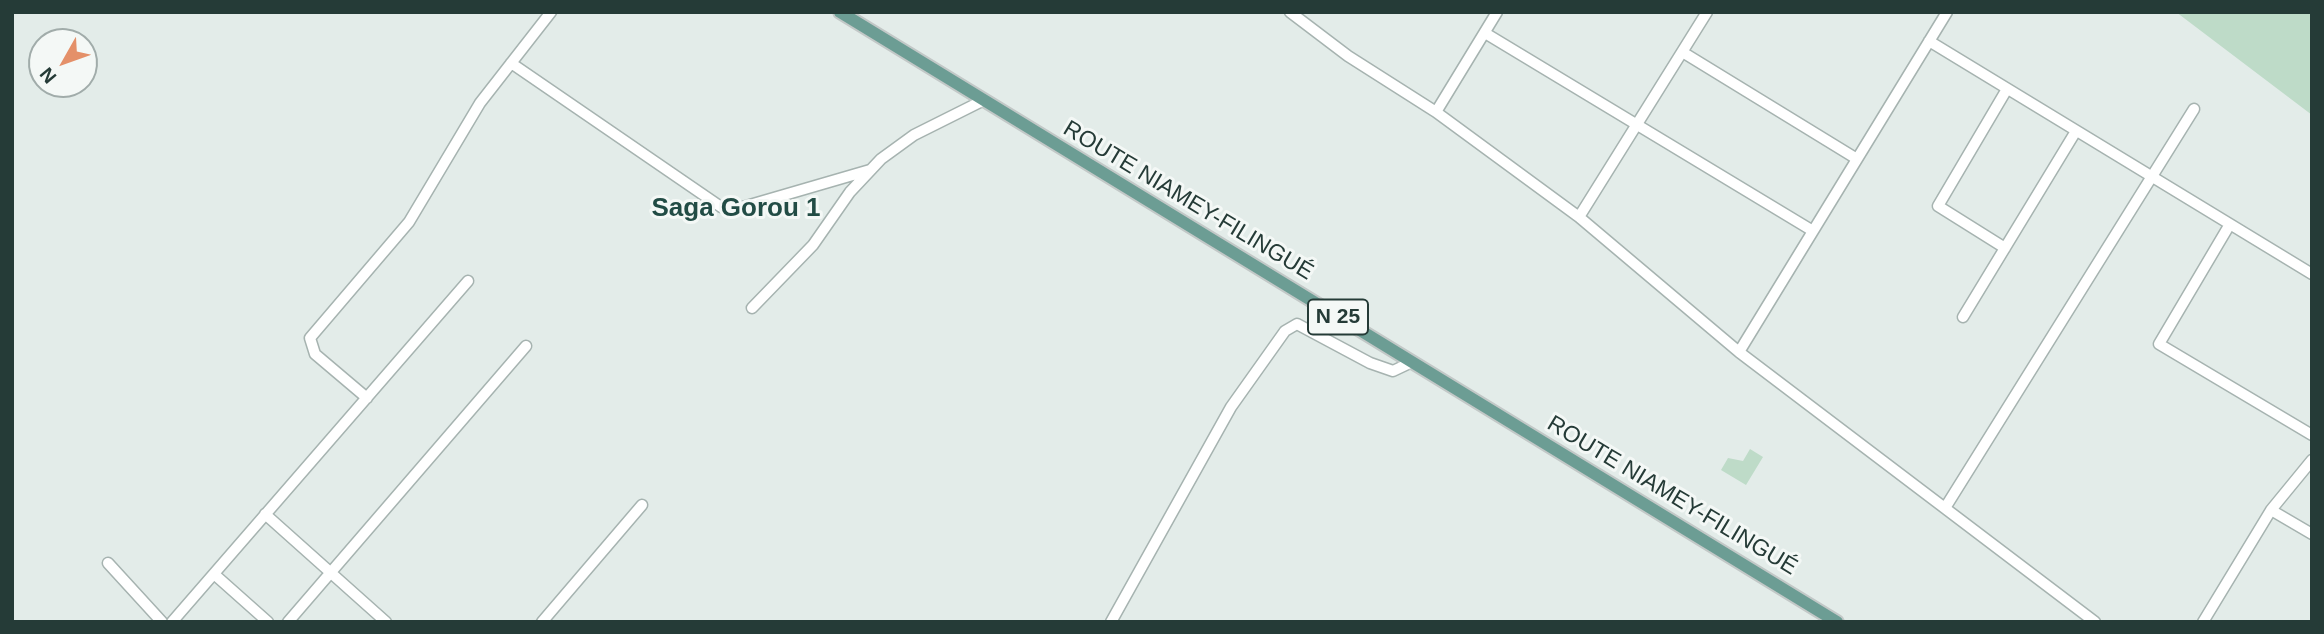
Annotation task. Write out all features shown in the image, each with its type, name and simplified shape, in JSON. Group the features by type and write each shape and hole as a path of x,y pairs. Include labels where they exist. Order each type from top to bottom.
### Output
{"main road":[{"name":"ROUTE NIAMEY-FILINGUÉ","path":"847,14 1837,622"}],"street":[{"path":"367,398 315,354 310,338 409,222 480,103 551,12"},
{"path":"1290,12 1348,57 1436,112 1579,217 1739,352 2095,622"},
{"path":"1436,112 1497,12"},
{"path":"1579,217 1684,53 1707,12"},
{"path":"1739,352 1947,12"},
{"path":"1485,33 1813,231"},
{"path":"1929,41 2312,274"},
{"path":"1684,53 1857,159"},
{"path":"511,63 721,207 736,209 870,170"},
{"path":"2005,248 1938,206 2007,89"},
{"path":"752,308 813,244 850,192 870,170 914,135 984,100"},
{"path":"1945,508 2194,109"},
{"path":"1963,317 2076,131"},
{"path":"2230,224 2159,344 2312,435"},
{"path":"172,622 468,281"},
{"path":"1111,622 1231,407 1284,331 1297,324 1370,363 1393,371 1412,362"},
{"path":"288,622 526,346"},
{"path":"2203,622 2272,510 2312,460"},
{"path":"542,622 642,505"},
{"path":"2272,510 2312,534"},
{"path":"265,514 386,622"},
{"path":"108,563 162,622"},
{"path":"214,574 268,622"}],"green space":[{"path":"2176,12 2312,12 2312,115"},
{"path":"1750,449 1763,457 1746,485 1721,470 1728,458 1743,461"}],"district":[{"name":"Saga Gorou 1","path":"736,209"}]}
